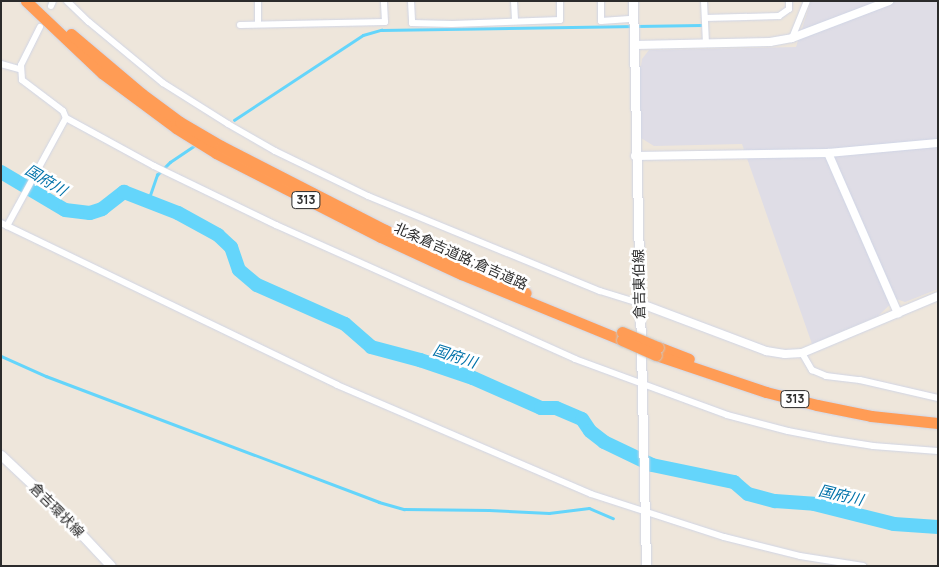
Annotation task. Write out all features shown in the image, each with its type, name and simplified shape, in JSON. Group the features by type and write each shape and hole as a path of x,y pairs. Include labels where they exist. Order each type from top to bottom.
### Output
{"highway":[{"name":"北条倉吉道路;倉吉道路","path":"26,1 102,73 176,128 216,153 381,237 461,274 622,336"},
{"name":"北条倉吉道路;倉吉道路","path":"38,1 70,33 142,94 180,122 221,146 385,230 657,351 766,392 871,416 938,423"},
{"name":"北条倉吉道路;倉吉道路","path":"657,351 818,399 938,416"}],"main road":[{"name":"倉吉東伯線","path":"632,1 635,45 635,156 646,566"},
{"name":"倉吉環状線","path":"1,456 54,504 111,566"}],"street":[{"path":"67,1 89,22 163,83 275,151 368,196 600,291 639,303 766,351 785,354 802,353 938,296"},
{"path":"258,1 258,23"},
{"path":"240,25 258,23 385,22 384,1"},
{"path":"411,1 412,23 560,20 560,1"},
{"path":"514,1 515,21"},
{"path":"602,1 601,21 633,19"},
{"path":"704,1 706,43"},
{"path":"705,18 779,16 789,9 789,1"},
{"path":"792,38 807,1"},
{"path":"635,45 770,42 792,38 889,1"},
{"path":"40,27 19,69 22,80 63,111 65,121 12,215 4,225 337,385 591,494 724,537 800,556 863,566"},
{"path":"1,64 19,69"},
{"path":"65,121 276,225 576,359 641,384 727,415 788,431 873,446 938,451"},
{"path":"635,156 828,153 938,143"},
{"path":"828,153 898,313"},
{"path":"802,353 812,370 826,376 860,380 938,398"}],"shaded area":[{"path":"811,1 938,1 938,289 905,302 896,299 878,316 812,344 742,144 654,146 641,138 639,66 641,66 642,59 649,50 796,47"}],"waterway":[{"path":"234,120 363,35 381,30 701,25"},
{"path":"148,201 157,175 170,162 194,146"},
{"name":"国府川","path":"1,172 65,210 90,213 102,209 124,192 178,213 218,235 231,247 239,270 257,285 345,324 371,347 420,360 473,378 541,408 556,408 582,419 590,431 604,442 652,465 734,482 748,494 775,501 814,504 894,524 938,527"},
{"path":"1,356 46,376 379,502 404,509 549,513 589,508 613,518"}]}
